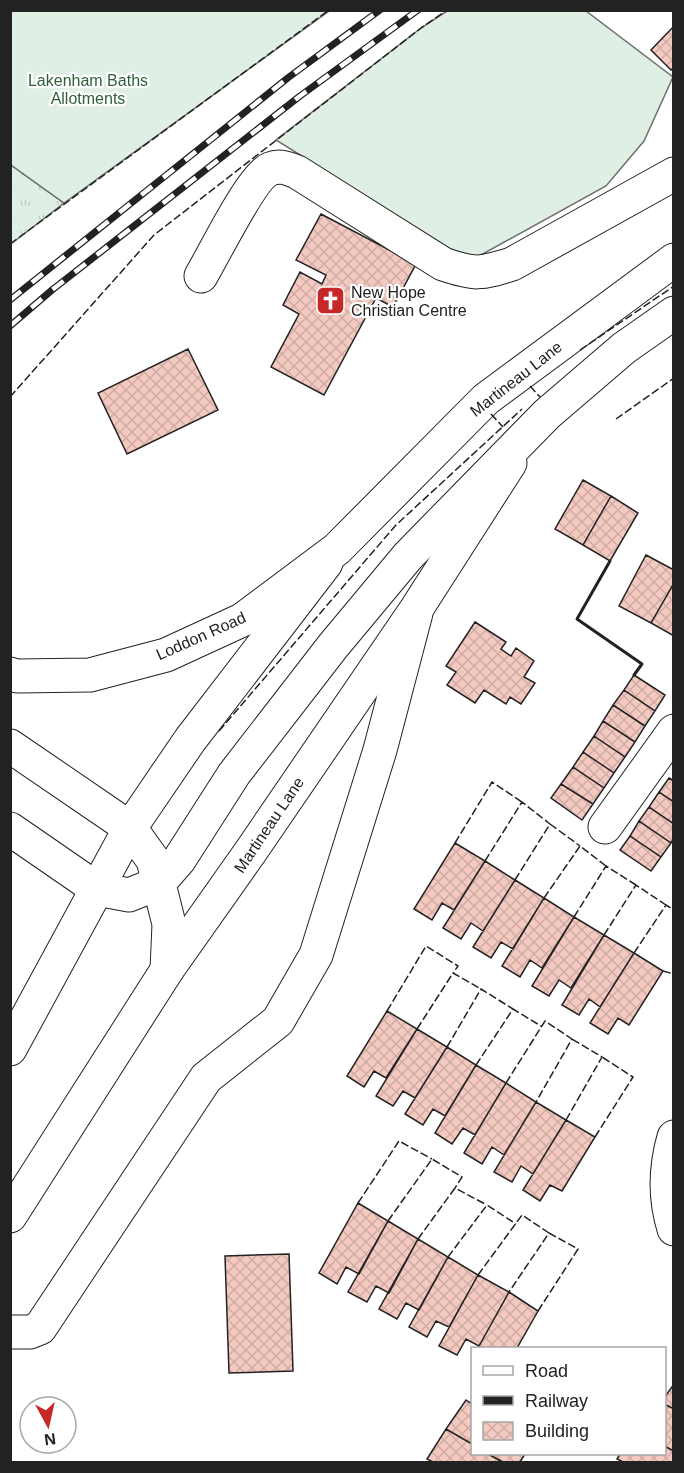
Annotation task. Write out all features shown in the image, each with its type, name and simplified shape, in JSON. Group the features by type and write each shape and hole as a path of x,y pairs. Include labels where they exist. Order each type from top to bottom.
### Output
{"main road":[{"path":"201,276 253,185 267,169 280,166 297,172 443,264 469,273 489,272 512,264 674,174"},
{"name":"Martineau Lane","path":"10,1049 130,828 190,740 337,549 486,399 674,260"},
{"name":"Martineau Lane","path":"97,890 129,895 159,883 179,860 229,780 333,646 408,556 547,414 624,348 674,312"},
{"name":"Martineau Lane","path":"10,1216 167,970 417,608 528,434"},
{"name":"Loddon Road","path":"10,674 17,676 90,675 166,655 242,620 337,549"},
{"path":"10,1332 30,1332 40,1328 206,1078 278,1021 316,955 380,750 417,608"},
{"path":"605,827 674,731"},
{"path":"10,746 130,828 153,860 169,924 167,970"},
{"path":"10,829 97,890"},
{"path":"674,1137 668,1158 666,1180 668,1209 674,1229"}],"green space":[{"name":"Lakenham Baths Allotments","path":"11,10 329,11 64,203 11,165"},
{"path":"447,11 586,11 673,77 644,141 606,186 470,261 276,140 421,28"},
{"path":"11,165 64,203 11,244"}],"building":[{"path":"674,26 674,67 671,70 651,50"},
{"name":"New Hope Christian Centre","path":"321,214 416,264 393,307 376,298 324,395 271,367 299,314 283,305 300,272 322,284 326,275 296,260"},
{"path":"188,349 218,410 127,454 98,393"},
{"path":"583,480 611,496 583,545 555,529"},
{"path":"611,496 638,513 610,561 583,545"},
{"path":"646,555 674,570 674,583 651,623 619,606"},
{"path":"674,583 674,636 651,623"},
{"path":"475,622 506,642 501,649 511,656 516,648 534,661 524,677 535,683 521,704 510,697 506,704 484,690 475,703 447,685 456,672 446,666"},
{"path":"634,675 665,695 655,711 624,690"},
{"path":"624,690 655,711 645,726 613,705"},
{"path":"613,705 645,726 635,742 603,721"},
{"path":"603,721 635,742 625,757 594,736"},
{"path":"594,736 625,757 614,773 583,752"},
{"path":"583,752 614,773 604,788 573,767"},
{"path":"573,767 604,788 593,804 561,784"},
{"path":"669,778 674,781 674,802 659,792"},
{"path":"561,784 593,804 582,820 551,798"},
{"path":"659,792 674,802 674,824 649,807"},
{"path":"649,807 674,824 674,838 671,843 639,821"},
{"path":"639,821 671,843 661,857 630,836"},
{"path":"630,836 661,857 651,871 620,850"},
{"path":"455,843 485,861 454,910 442,903 432,920 414,909"},
{"path":"485,861 515,880 483,931 471,923 461,939 443,928"},
{"path":"515,880 544,898 513,949 501,942 491,958 473,947"},
{"path":"544,898 574,917 542,968 530,960 520,977 502,966"},
{"path":"574,917 604,935 571,988 559,980 549,996 532,986"},
{"path":"604,935 634,953 600,1007 589,999 579,1015 562,1005"},
{"path":"634,953 663,971 629,1025 618,1018 608,1034 590,1023"},
{"path":"387,1011 417,1029 386,1078 374,1071 364,1087 347,1076"},
{"path":"417,1029 447,1047 415,1098 403,1091 393,1106 376,1096"},
{"path":"447,1047 476,1065 445,1116 433,1109 423,1125 405,1114"},
{"path":"476,1065 506,1083 475,1135 463,1128 452,1144 435,1133"},
{"path":"506,1083 536,1102 504,1155 492,1147 482,1164 464,1153"},
{"path":"536,1102 566,1120 533,1174 521,1166 512,1182 494,1172"},
{"path":"566,1120 595,1137 562,1191 550,1185 540,1201 523,1190"},
{"path":"358,1203 388,1221 359,1274 346,1267 337,1284 319,1273"},
{"path":"388,1221 418,1239 389,1293 376,1286 367,1302 348,1292"},
{"path":"418,1239 448,1257 419,1310 406,1303 397,1319 379,1309"},
{"path":"289,1254 293,1371 229,1373 225,1256"},
{"path":"448,1257 478,1275 449,1327 436,1321 427,1337 409,1327"},
{"path":"478,1275 509,1292 479,1346 466,1339 457,1355 439,1346"},
{"path":"509,1292 538,1311 518,1347 479,1347"},
{"path":"674,1384 674,1409 666,1405 666,1395"},
{"path":"466,1400 471,1403 471,1443 446,1429"},
{"path":"666,1405 674,1409 674,1451 666,1447"},
{"path":"446,1429 471,1443 471,1455 490,1455 499,1460 498,1462 433,1462 427,1459"},
{"path":"666,1447 674,1451 674,1462 623,1462 617,1459 619,1455 666,1455"},
{"path":"490,1455 524,1455 520,1462 503,1462"}],"railway":[{"path":"10,300 289,77 380,10"},
{"path":"10,326 52,290 300,96 418,10"}],"fence":[{"path":"10,244 329,10"},
{"path":"10,397 154,235 447,10"},
{"path":"580,350 674,286"},
{"path":"616,419 674,378"},
{"path":"530,386 540,397"},
{"path":"219,731 396,525 522,409"},
{"path":"491,414 503,427"},
{"path":"455,843 492,782 522,802"},
{"path":"485,861 522,802 550,824"},
{"path":"515,880 550,824 580,846"},
{"path":"544,898 580,846 606,866"},
{"path":"574,917 606,866 636,885"},
{"path":"604,935 636,885 666,905"},
{"path":"634,953 666,905 674,910"},
{"path":"387,1011 426,946 458,966 453,973"},
{"path":"663,971 674,974"},
{"path":"417,1029 453,973 481,989"},
{"path":"447,1047 481,989 513,1009"},
{"path":"476,1065 513,1009 541,1026"},
{"path":"506,1083 545,1021 572,1039 536,1102"},
{"path":"566,1120 602,1057 572,1039"},
{"path":"595,1137 633,1077 602,1057"},
{"path":"358,1203 399,1141 432,1159"},
{"path":"388,1221 432,1159 462,1177 455,1188"},
{"path":"418,1239 455,1188 487,1205"},
{"path":"448,1257 487,1205 516,1224"},
{"path":"478,1275 522,1215 549,1233 509,1292"},
{"path":"538,1311 578,1249 549,1233"}],"wall":[{"path":"610,561 577,619 642,664 634,675"}],"place":[{"name":"New Hope Christian Centre","path":"330,301"}]}
